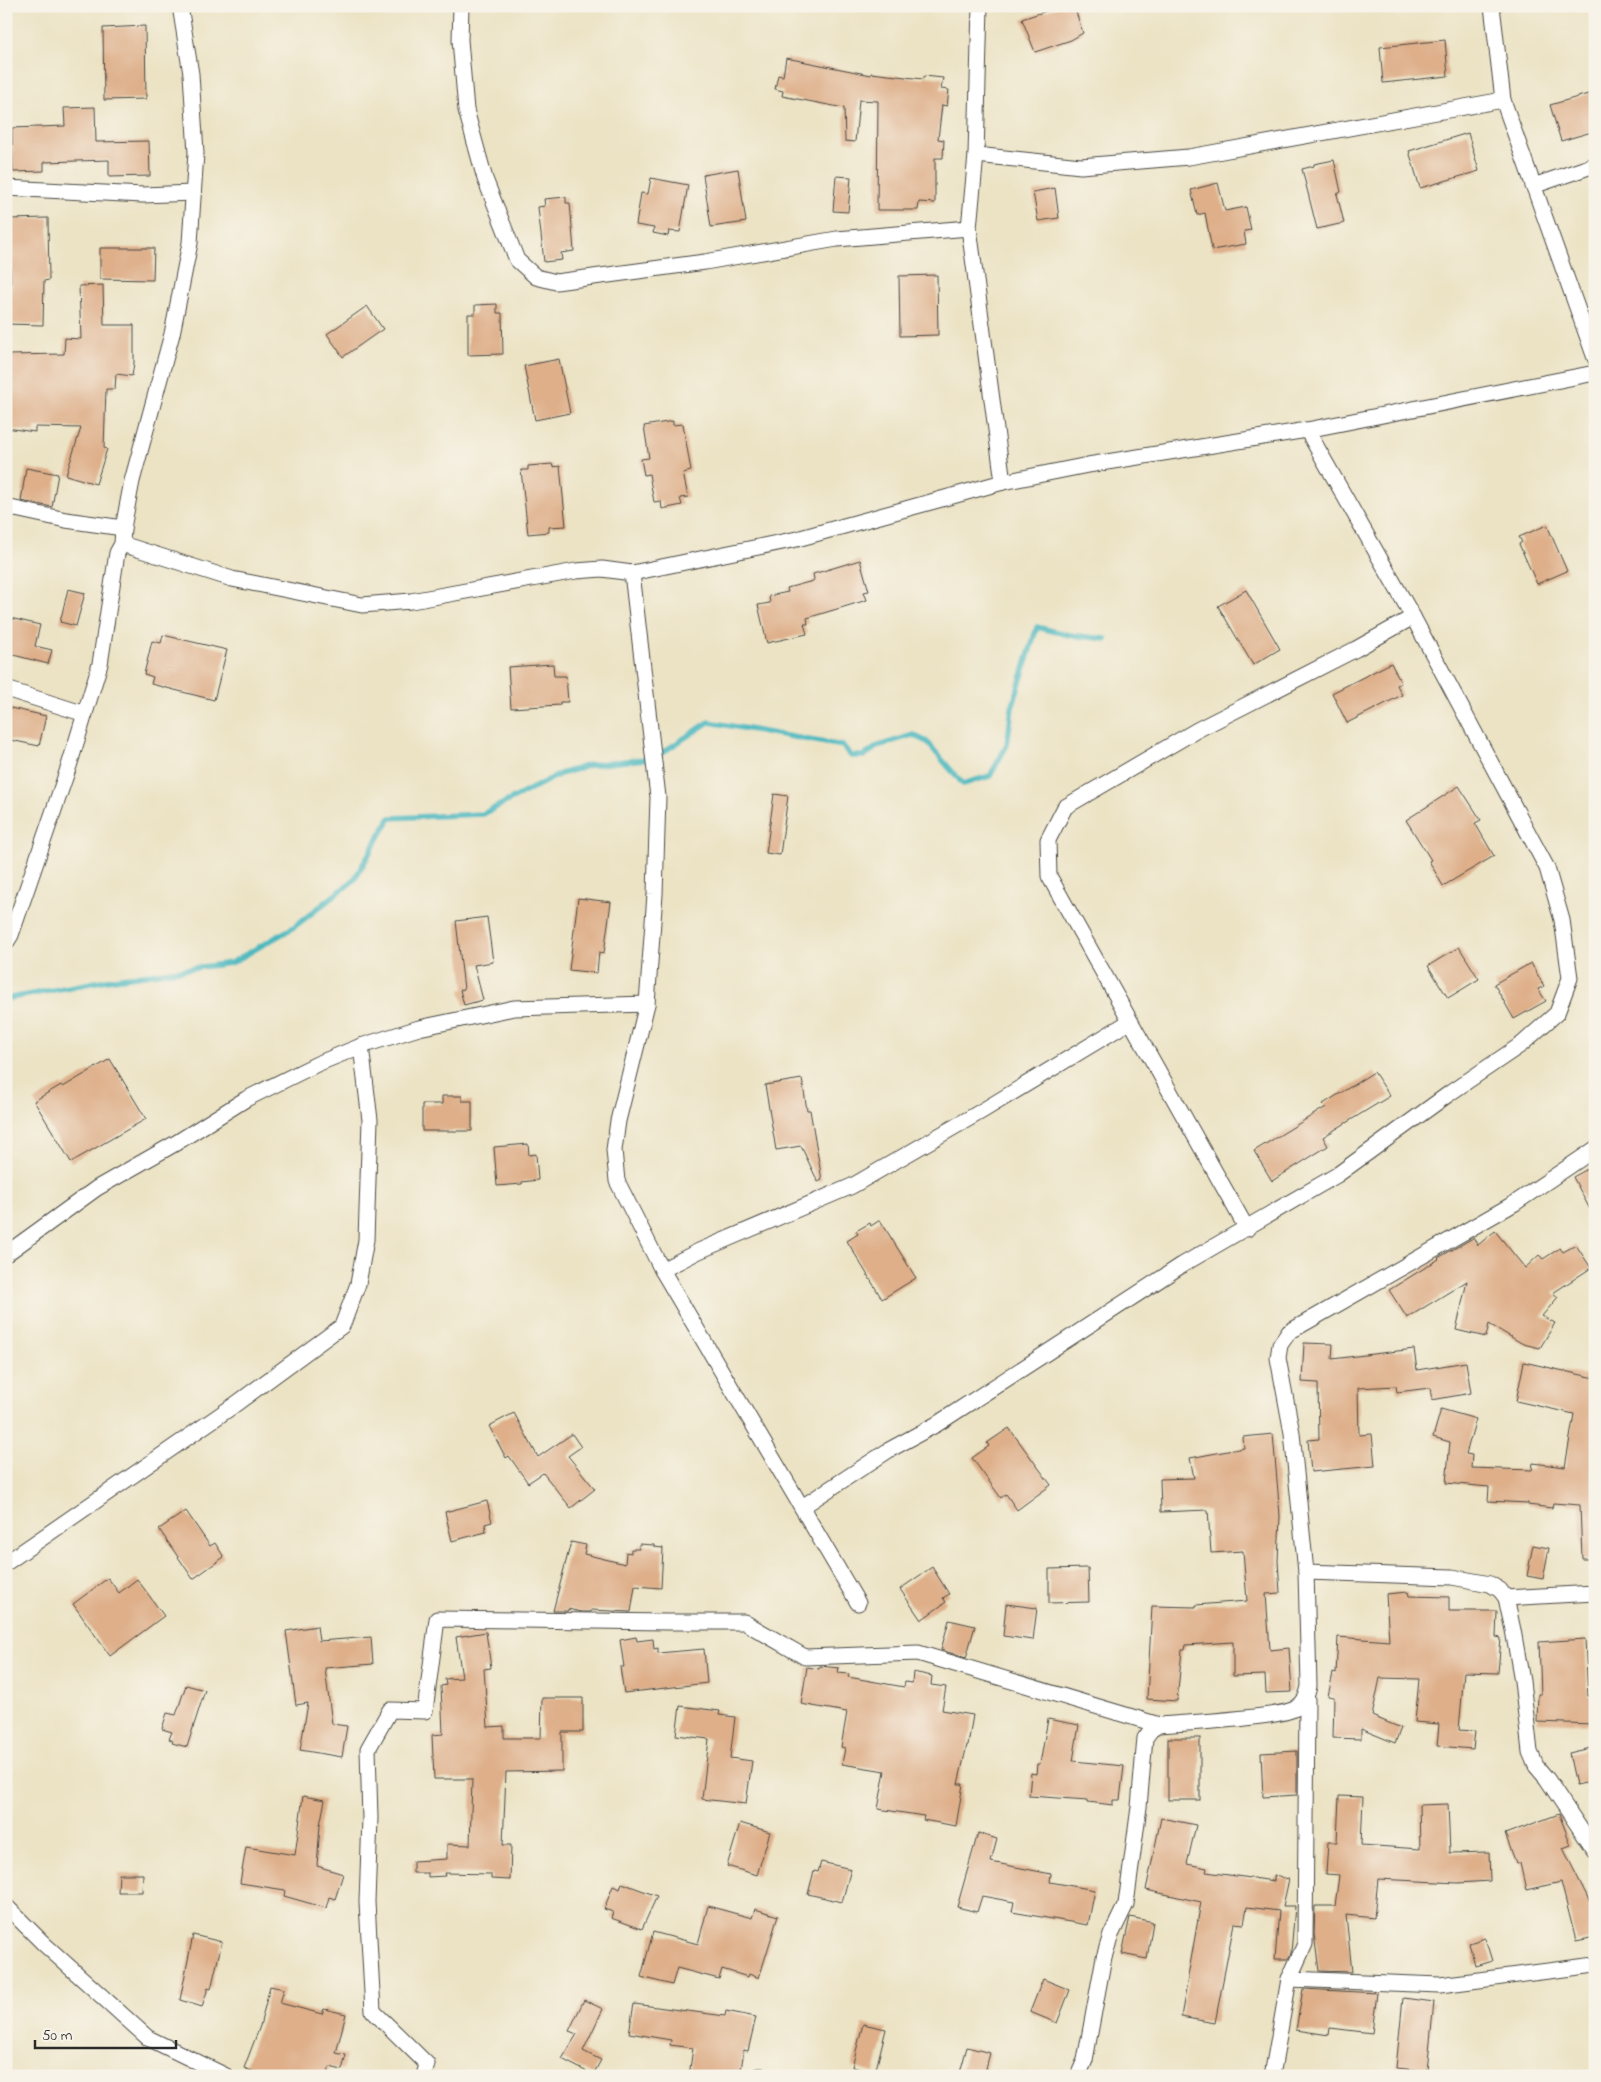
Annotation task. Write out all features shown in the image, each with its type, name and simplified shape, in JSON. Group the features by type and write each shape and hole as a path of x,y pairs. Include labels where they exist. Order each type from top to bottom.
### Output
{"street":[{"path":"6,943 11,935 41,850 100,664 117,553 122,544 123,528 132,481 172,334 190,243 196,153 191,74 180,6"},
{"path":"461,6 460,40 466,110 485,179 517,260 536,277 556,282 705,262 838,239 969,228"},
{"path":"980,6 976,155 969,228 1003,482"},
{"path":"1492,6 1503,100 1595,358"},
{"path":"976,155 1081,166 1189,157 1503,100"},
{"path":"1533,186 1595,165"},
{"path":"6,188 143,195 193,193"},
{"path":"122,544 232,579 362,605 411,602 576,571 602,569 632,573 797,538 1003,482 1088,465 1307,430 1595,373"},
{"path":"802,1507 889,1450 938,1424 1182,1265 1247,1229 1337,1175 1450,1093 1522,1044 1557,1013 1570,978 1562,920 1547,868 1413,617 1307,430"},
{"path":"6,507 66,520 123,528"},
{"path":"632,573 658,797 655,894 646,1004 618,1121 614,1150 617,1181 662,1270 858,1603"},
{"path":"1247,1229 1129,1022 1049,876 1048,840 1064,808 1197,730 1356,649 1413,617"},
{"path":"6,689 85,714"},
{"path":"6,1254 97,1188 176,1143 246,1099 317,1064 361,1046 419,1028 514,1008 646,1004"},
{"path":"662,1270 699,1251 852,1186 982,1111 1129,1022"},
{"path":"6,1563 233,1406 342,1326 358,1284 366,1240 370,1120 361,1046"},
{"path":"1272,2076 1289,1979 1305,1944 1306,1699 1309,1686 1306,1572 1292,1433 1278,1358 1280,1345 1289,1332 1515,1203 1595,1149"},
{"path":"1306,1572 1452,1577 1490,1584 1500,1590 1506,1598 1522,1680 1530,1752 1536,1766 1558,1795 1595,1851"},
{"path":"1506,1598 1595,1593"},
{"path":"424,2076 427,2064 373,2011 367,1902 370,1818 368,1748 390,1710 425,1711 436,1619 744,1622 805,1657 918,1653 1159,1725 1265,1715 1295,1709 1306,1699"},
{"path":"1078,2076 1085,2060 1108,1942 1126,1904 1139,1807 1145,1738 1151,1730 1159,1725"},
{"path":"6,1906 44,1944 148,2038 226,2076"},
{"path":"1289,1979 1440,1985 1595,1964"}],"building":[{"path":"1061,6 1074,6 1083,33 1071,40 1035,52 1022,19"},
{"path":"145,26 146,99 104,100 103,28"},
{"path":"1445,40 1448,76 1383,83 1380,47"},
{"path":"786,58 871,75 871,73 923,79 924,76 943,78 941,89 949,90 947,106 942,105 938,139 944,140 943,158 935,158 935,203 919,202 918,210 877,210 878,101 859,100 855,142 845,141 844,108 782,96 783,91 775,89 778,75 783,76"},
{"path":"1595,92 1595,131 1561,141 1550,105"},
{"path":"95,107 96,142 149,141 150,176 109,177 109,160 44,162 44,171 13,172 12,128 65,126 64,108"},
{"path":"1468,133 1479,171 1420,188 1409,151"},
{"path":"1334,160 1341,192 1337,194 1344,223 1317,229 1302,169 1314,166 1314,164"},
{"path":"738,169 746,222 711,227 703,175"},
{"path":"836,176 851,177 848,212 833,211"},
{"path":"651,178 688,185 680,232 669,231 668,236 653,233 654,228 636,225 641,193 648,194"},
{"path":"1218,183 1225,211 1246,207 1251,230 1244,231 1246,244 1212,250 1205,213 1197,215 1191,190"},
{"path":"1055,188 1059,218 1038,221 1033,192"},
{"path":"566,197 566,203 570,203 574,251 561,253 562,260 544,262 538,207 545,206 544,199"},
{"path":"48,218 49,280 44,281 43,325 6,324 6,289 11,289 9,219"},
{"path":"100,248 154,248 153,280 100,279"},
{"path":"937,275 938,335 900,336 899,276"},
{"path":"103,285 104,325 134,325 134,363 132,376 116,374 115,389 106,389 104,448 107,449 96,484 66,475 81,428 35,427 35,432 6,428 6,395 9,396 8,355 64,354 65,338 81,339 79,286"},
{"path":"497,304 497,313 502,313 503,354 468,355 468,314 475,314 475,305"},
{"path":"367,306 383,329 343,357 327,334"},
{"path":"559,359 570,413 535,420 524,366"},
{"path":"673,421 673,425 683,424 691,471 683,473 688,497 680,498 682,505 662,509 661,501 654,502 649,474 644,475 641,459 649,458 644,426"},
{"path":"552,464 553,467 560,466 566,526 549,527 549,532 528,534 521,470 528,470 528,466"},
{"path":"26,468 58,474 52,507 21,501"},
{"path":"1547,525 1567,571 1537,584 1519,544 1522,542 1519,537"},
{"path":"860,560 869,591 864,592 867,600 807,618 808,624 804,624 807,634 767,643 758,605 770,603 769,596 788,592 787,588 813,581 813,574"},
{"path":"68,589 85,593 76,626 60,622"},
{"path":"1246,590 1280,649 1253,665 1218,606"},
{"path":"6,617 40,625 35,646 52,650 48,664 6,653"},
{"path":"163,635 227,650 214,700 151,684 153,677 144,674 152,641 161,643"},
{"path":"1391,663 1401,683 1397,685 1402,695 1347,723 1332,693"},
{"path":"553,664 554,676 566,676 568,702 560,702 560,705 511,708 508,667"},
{"path":"6,707 46,716 39,746 6,739"},
{"path":"1459,786 1481,820 1475,823 1494,856 1443,886 1429,861 1431,860 1406,820"},
{"path":"774,794 788,796 780,855 766,853"},
{"path":"578,898 611,902 604,953 599,952 597,973 569,970"},
{"path":"487,917 493,962 474,965 483,1000 464,1005 460,990 464,989 456,921"},
{"path":"1459,947 1479,979 1448,998 1428,966"},
{"path":"1531,963 1544,986 1538,989 1546,1001 1514,1019 1494,984"},
{"path":"110,1059 146,1119 71,1162 34,1101 61,1085 63,1087"},
{"path":"1374,1072 1390,1096 1323,1137 1328,1146 1272,1181 1254,1151 1326,1107 1323,1104"},
{"path":"802,1079 807,1110 810,1110 822,1180 818,1182 801,1146 776,1150 765,1085"},
{"path":"442,1096 462,1096 462,1101 472,1101 472,1131 422,1131 422,1104 442,1104"},
{"path":"528,1144 529,1155 536,1154 538,1180 522,1182 522,1184 497,1186 494,1147"},
{"path":"1595,1165 1595,1219 1573,1177"},
{"path":"880,1220 916,1278 882,1299 847,1241 858,1234 856,1231 870,1223 871,1226"},
{"path":"1495,1231 1525,1268 1539,1255 1543,1259 1560,1248 1563,1252 1576,1245 1591,1268 1553,1293 1558,1297 1542,1316 1555,1323 1540,1348 1523,1344 1489,1324 1486,1337 1456,1330 1467,1281 1407,1318 1389,1290 1473,1238 1478,1245"},
{"path":"1304,1343 1333,1344 1332,1359 1414,1349 1417,1370 1466,1362 1471,1393 1432,1400 1430,1388 1397,1392 1396,1386 1358,1388 1359,1435 1372,1434 1375,1466 1311,1472 1308,1440 1319,1439 1318,1383 1302,1382"},
{"path":"1524,1362 1595,1378 1595,1559 1582,1559 1580,1505 1553,1503 1552,1508 1528,1505 1528,1503 1488,1501 1489,1487 1446,1483 1450,1442 1433,1437 1441,1409 1476,1419 1466,1454 1472,1455 1471,1468 1532,1470 1533,1463 1565,1467 1574,1414 1516,1401"},
{"path":"514,1413 538,1457 572,1434 581,1447 568,1456 595,1489 571,1508 543,1473 528,1483 509,1456 506,1458 489,1426"},
{"path":"1009,1428 1051,1485 1017,1510 1006,1494 1001,1498 972,1458 989,1446 987,1443"},
{"path":"1273,1434 1280,1516 1278,1561 1280,1593 1266,1594 1270,1650 1289,1648 1292,1692 1266,1693 1265,1675 1233,1676 1233,1642 1186,1645 1185,1650 1182,1650 1177,1701 1147,1699 1152,1606 1196,1607 1196,1605 1247,1601 1243,1551 1211,1553 1208,1510 1161,1512 1160,1479 1194,1478 1190,1458 1244,1448 1243,1437"},
{"path":"487,1501 492,1522 485,1524 486,1532 452,1541 445,1512"},
{"path":"186,1511 210,1546 215,1543 224,1557 193,1579 159,1529"},
{"path":"571,1542 586,1545 584,1554 625,1564 626,1552 631,1553 631,1549 639,1549 639,1544 663,1548 661,1588 635,1586 631,1612 591,1610 591,1612 581,1612 568,1609 568,1611 553,1611"},
{"path":"1533,1545 1549,1548 1543,1579 1527,1576"},
{"path":"932,1567 949,1594 943,1598 946,1602 921,1620 900,1589"},
{"path":"1088,1568 1089,1602 1049,1603 1049,1569"},
{"path":"108,1578 119,1593 137,1579 164,1616 110,1656 73,1604"},
{"path":"1408,1592 1409,1596 1449,1597 1449,1611 1497,1611 1496,1637 1501,1638 1498,1673 1464,1672 1459,1730 1475,1731 1473,1749 1437,1746 1439,1724 1415,1722 1419,1679 1380,1678 1372,1716 1401,1728 1395,1743 1361,1729 1361,1739 1333,1738 1334,1697 1328,1696 1333,1673 1336,1674 1338,1637 1389,1641 1386,1594"},
{"path":"1006,1604 1037,1608 1033,1640 1003,1636"},
{"path":"949,1620 975,1626 966,1658 941,1650"},
{"path":"317,1626 319,1641 371,1637 373,1664 325,1668 332,1724 347,1726 342,1757 300,1750 308,1703 296,1705 286,1631"},
{"path":"486,1632 491,1668 484,1669 488,1727 504,1726 504,1738 541,1738 542,1698 583,1698 583,1732 562,1732 562,1771 506,1772 503,1845 511,1845 510,1880 491,1879 491,1874 444,1873 445,1876 428,1877 428,1873 413,1873 413,1861 447,1859 447,1844 470,1845 472,1779 434,1779 432,1735 443,1734 441,1686 446,1685 445,1679 462,1678 456,1637"},
{"path":"636,1637 637,1641 653,1639 654,1649 658,1648 658,1653 704,1649 707,1683 624,1693 620,1667 624,1667 620,1640"},
{"path":"1585,1639 1588,1696 1594,1696 1593,1724 1537,1722 1538,1694 1541,1694 1539,1642"},
{"path":"820,1666 839,1668 838,1673 849,1674 848,1677 904,1687 905,1682 912,1683 913,1672 932,1676 931,1685 946,1687 942,1710 973,1715 958,1784 963,1784 956,1826 923,1820 924,1816 878,1809 885,1771 842,1764 845,1748 841,1747 847,1712 801,1704 807,1667 819,1669"},
{"path":"186,1685 205,1690 187,1747 172,1743 173,1741 169,1739 172,1732 162,1729 167,1713 176,1715"},
{"path":"680,1706 720,1711 719,1715 735,1717 730,1758 752,1761 746,1804 702,1799 709,1739 676,1735"},
{"path":"1048,1719 1079,1725 1073,1761 1124,1766 1120,1800 1113,1800 1113,1805 1088,1802 1088,1800 1029,1796 1031,1773 1036,1774 1037,1764 1040,1764"},
{"path":"1168,1738 1200,1738 1200,1800 1168,1800"},
{"path":"1595,1747 1595,1781 1576,1785 1569,1753"},
{"path":"1297,1751 1297,1795 1263,1797 1261,1753"},
{"path":"303,1796 325,1800 320,1825 317,1866 343,1874 335,1899 329,1897 326,1908 284,1896 285,1890 240,1883 246,1847 295,1855"},
{"path":"1339,1796 1363,1797 1361,1845 1420,1849 1419,1805 1448,1804 1450,1853 1489,1852 1490,1881 1458,1883 1378,1879 1374,1918 1346,1915 1352,1972 1319,1971 1314,1934 1315,1906 1335,1906 1339,1875 1326,1874 1328,1842 1337,1842"},
{"path":"1559,1814 1571,1845 1563,1848 1590,1902 1595,1901 1595,1937 1576,1941 1561,1882 1526,1890 1520,1863 1516,1863 1505,1834"},
{"path":"1161,1818 1196,1825 1187,1864 1207,1868 1206,1872 1274,1881 1274,1876 1289,1879 1283,1906 1295,1906 1291,1953 1288,1959 1275,1959 1279,1911 1247,1907 1244,1924 1234,1923 1215,2023 1181,2017 1201,1902 1146,1890"},
{"path":"740,1823 770,1832 757,1875 727,1866"},
{"path":"978,1833 997,1839 991,1862 1051,1874 1050,1882 1095,1890 1088,1925 1012,1912 1014,1902 982,1896 977,1912 957,1907"},
{"path":"821,1862 851,1869 842,1902 808,1894 814,1871 818,1872"},
{"path":"119,1874 143,1874 142,1892 118,1892"},
{"path":"622,1883 657,1896 642,1929 611,1918 613,1912 604,1909 613,1886 620,1889"},
{"path":"708,1906 752,1918 755,1909 778,1916 759,1978 749,1974 748,1977 722,1969 719,1979 677,1968 672,1985 641,1977 653,1932 698,1944"},
{"path":"1130,1917 1153,1922 1147,1959 1122,1954"},
{"path":"193,1935 222,1942 211,1989 208,1988 202,2007 180,2000"},
{"path":"1485,1938 1492,1961 1475,1966 1469,1943"},
{"path":"1043,1979 1070,1990 1057,2023 1030,2012"},
{"path":"270,1986 284,1989 280,2003 322,2014 324,2009 346,2014 336,2053 346,2055 342,2070 330,2067 326,2076 264,2076 244,2068 260,2026"},
{"path":"1303,1989 1377,1993 1372,2033 1330,2028 1329,2035 1296,2030"},
{"path":"1403,1998 1434,2002 1427,2071 1396,2068"},
{"path":"584,2000 603,2009 583,2051 601,2060 593,2075 562,2059 577,2034 569,2031"},
{"path":"634,2004 725,2016 726,2011 756,2017 748,2051 744,2050 740,2076 689,2076 693,2048 670,2045 671,2040 629,2033"},
{"path":"863,2024 886,2029 875,2073 852,2067"},
{"path":"967,2047 990,2053 984,2076 959,2076"}],"waterway":[{"path":"6,999 107,980 231,963 294,927 354,880 390,818 483,814 560,774 590,765 654,758 709,722 843,746 851,756 864,756 878,746 913,735 927,742 963,784 990,776 1007,745 1012,708 1037,627 1069,635 1106,639"}]}
